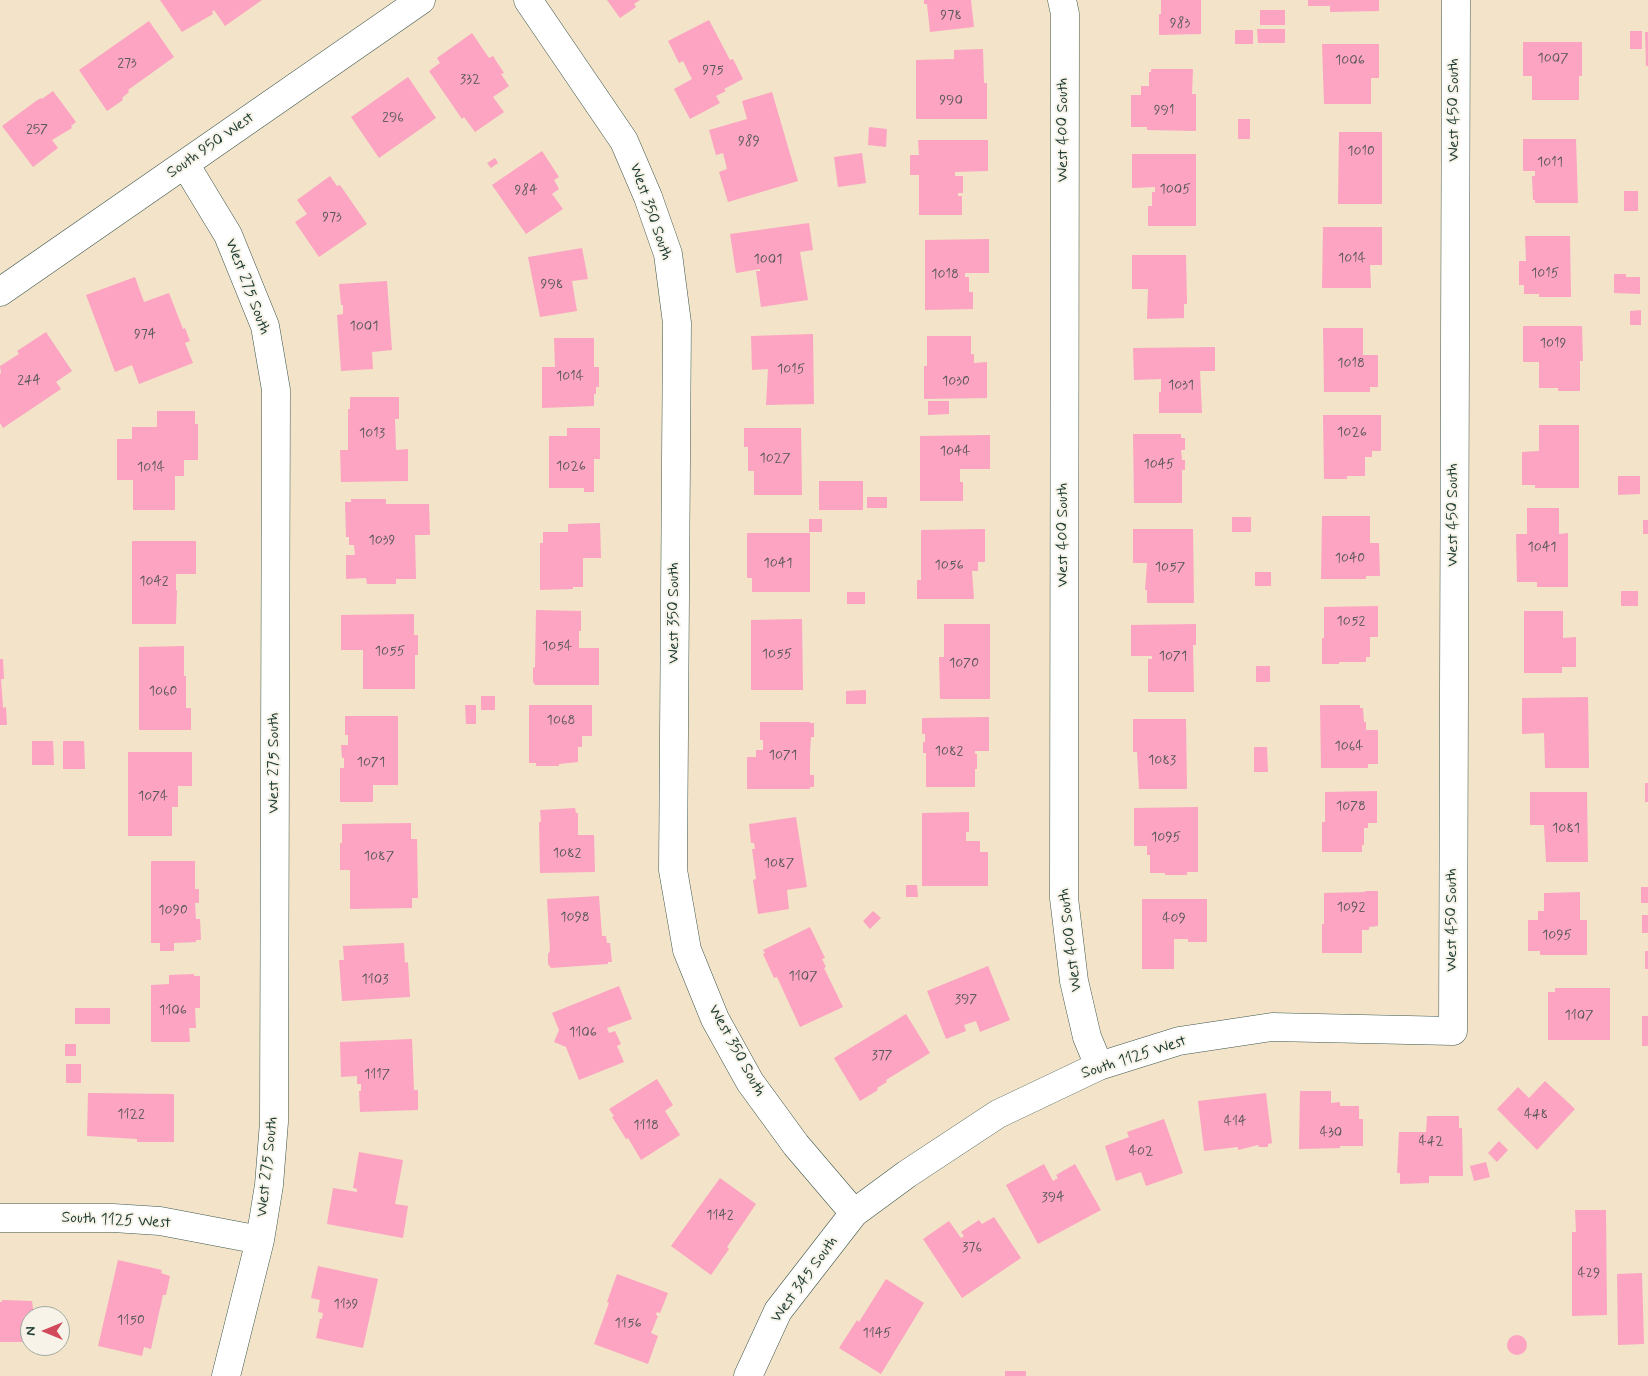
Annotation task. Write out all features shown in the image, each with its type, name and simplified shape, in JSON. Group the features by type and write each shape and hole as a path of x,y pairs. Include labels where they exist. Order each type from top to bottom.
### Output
{"street":[{"name":"South 950 West","path":"0,292 421,0"},
{"name":"West 350 South","path":"528,0 624,142 648,197 668,254 677,323 673,870 687,950 715,1019 750,1082 796,1145 854,1213"},
{"name":"West 400 South","path":"1062,0 1065,14 1064,898 1074,980 1086,1037 1099,1066"},
{"name":"West 450 South","path":"1453,1031 1456,0"},
{"name":"West 275 South","path":"185,164 228,235 265,326 276,390 274,1122 260,1240 226,1376"},
{"name":"South 1125 West","path":"854,1213 907,1174 998,1114 1099,1066 1180,1040 1272,1026 1453,1031"},
{"name":"West 345 South","path":"748,1376 778,1311 854,1213"},
{"name":"South 1125 West","path":"0,1218 113,1218 160,1221 260,1240"}],"building":[{"path":"160,0 262,0 225,26 214,10 213,14 182,32"},
{"path":"607,0 640,0 634,4 636,7 620,18"},
{"path":"924,0 971,0 974,27 930,32 927,4 924,4"},
{"path":"1161,0 1201,0 1201,34 1159,35"},
{"path":"1308,0 1379,0 1379,11 1330,12 1330,6 1308,6"},
{"path":"1260,10 1285,10 1285,25 1260,25"},
{"path":"709,20 730,60 733,59 743,79 724,89 726,91 716,96 720,103 690,119 674,89 692,79 683,61 679,63 668,41"},
{"path":"149,21 174,57 128,90 129,92 122,98 123,100 107,111 79,70"},
{"path":"1257,29 1285,29 1285,43 1258,43"},
{"path":"1235,30 1253,30 1253,44 1235,44"},
{"path":"1630,31 1642,31 1642,49 1630,49"},
{"path":"1645,32 1648,32 1648,66 1646,66"},
{"path":"472,33 489,58 493,56 504,73 501,74 509,86 493,97 504,112 475,132 464,117 462,119 429,71 440,63 437,58"},
{"path":"1523,42 1582,42 1582,76 1579,76 1579,100 1532,100 1532,76 1523,76"},
{"path":"1322,44 1379,44 1379,78 1371,78 1371,104 1324,104"},
{"path":"983,49 984,83 987,83 987,119 916,119 916,60 954,59 954,50"},
{"path":"1151,69 1193,69 1192,94 1196,94 1196,131 1147,130 1147,127 1131,127 1131,95 1141,95 1141,86 1149,86 1149,72 1151,72"},
{"path":"408,77 436,118 379,158 351,117"},
{"path":"53,91 76,122 71,126 72,128 52,140 58,148 33,167 2,126"},
{"path":"772,92 798,181 728,202 719,172 727,169 723,153 716,155 709,130 747,119 742,101"},
{"path":"1238,119 1250,119 1250,139 1238,139"},
{"path":"869,127 887,129 886,147 868,145"},
{"path":"1339,132 1382,132 1382,204 1338,204"},
{"path":"1523,139 1576,139 1578,203 1535,203 1535,200 1533,200 1532,176 1535,176 1535,171 1523,171"},
{"path":"918,140 988,140 988,171 955,172 955,176 963,176 963,193 958,193 958,196 962,196 962,215 919,215 919,175 910,175 910,155 919,155"},
{"path":"542,151 559,177 554,180 559,189 552,194 563,209 526,234 492,185"},
{"path":"862,153 866,183 838,187 834,157"},
{"path":"1132,154 1196,154 1196,226 1148,226 1148,206 1152,206 1152,192 1155,192 1155,187 1132,188"},
{"path":"495,158 498,163 491,168 487,163"},
{"path":"330,176 337,186 340,185 367,224 319,257 295,222 307,214 297,200"},
{"path":"1624,191 1638,191 1638,211 1624,211"},
{"path":"809,223 813,250 800,252 808,300 761,307 756,271 760,271 760,269 736,273 730,234"},
{"path":"1323,227 1382,227 1382,265 1370,265 1371,288 1322,288"},
{"path":"1525,236 1570,236 1571,297 1539,297 1539,294 1524,294 1524,285 1519,285 1519,261 1526,261"},
{"path":"989,239 989,273 965,273 965,277 969,277 969,292 973,292 973,309 925,310 925,240"},
{"path":"582,248 588,279 572,281 577,311 540,317 528,257"},
{"path":"1132,255 1186,255 1187,304 1184,304 1184,318 1147,319 1148,289 1132,289"},
{"path":"1614,274 1626,274 1626,277 1640,277 1640,294 1614,293"},
{"path":"135,277 144,302 169,293 183,329 185,328 190,341 185,343 193,363 139,384 132,365 115,372 86,295"},
{"path":"387,281 392,350 372,352 373,369 341,371 337,315 343,314 343,305 341,305 339,284"},
{"path":"1641,310 1641,325 1630,325 1630,311"},
{"path":"1523,326 1582,326 1583,361 1580,361 1580,391 1558,391 1558,388 1539,388 1539,362 1523,362"},
{"path":"1323,328 1363,328 1363,355 1378,355 1378,387 1370,387 1370,392 1324,392"},
{"path":"46,332 72,371 56,382 61,389 3,428 0,423 0,366 19,354 17,351"},
{"path":"813,334 814,404 766,405 768,369 752,370 751,336"},
{"path":"927,336 971,336 971,354 974,354 974,363 987,362 987,398 924,399 924,366 927,366"},
{"path":"554,338 594,338 594,367 599,367 599,387 596,387 596,394 594,394 594,406 542,408 542,367 555,367"},
{"path":"1215,347 1215,371 1200,371 1202,413 1159,413 1161,379 1134,380 1133,348"},
{"path":"350,397 399,397 399,419 395,419 396,450 408,449 408,481 341,482 340,450 348,450 348,409 350,409"},
{"path":"928,401 949,401 949,414 928,415"},
{"path":"157,411 195,411 195,424 198,424 198,460 184,460 184,476 175,476 175,510 133,510 133,480 117,480 117,439 132,439 132,427 157,427"},
{"path":"1323,415 1381,415 1381,451 1372,451 1372,457 1365,457 1365,476 1347,476 1347,479 1324,479"},
{"path":"1539,425 1579,425 1579,488 1535,488 1535,485 1522,485 1522,452 1539,451"},
{"path":"567,428 600,428 600,459 594,459 594,492 584,492 584,488 549,488 549,436 567,436"},
{"path":"744,428 801,428 802,495 754,495 754,471 748,471 748,447 744,447"},
{"path":"1133,434 1181,434 1181,438 1185,438 1185,450 1181,450 1182,460 1185,460 1185,470 1182,470 1182,503 1134,503"},
{"path":"990,435 990,469 960,469 960,482 963,482 963,501 920,501 920,436"},
{"path":"1618,476 1640,476 1640,494 1618,495"},
{"path":"819,481 863,481 863,510 819,510"},
{"path":"867,497 887,497 887,508 867,508"},
{"path":"351,499 386,499 386,504 429,504 430,535 415,535 416,579 396,579 396,584 367,584 366,578 346,579 346,555 355,555 354,545 349,545 349,537 346,537 345,502 351,502"},
{"path":"1527,508 1559,508 1559,534 1568,533 1568,587 1537,587 1537,582 1517,582 1516,534 1527,534"},
{"path":"1322,516 1370,516 1370,543 1379,543 1380,576 1366,576 1366,579 1321,579"},
{"path":"1232,517 1251,517 1251,532 1232,532"},
{"path":"809,519 822,519 822,532 809,532"},
{"path":"1643,520 1648,520 1648,534 1643,534"},
{"path":"600,523 601,558 583,558 583,587 540,590 540,543 543,543 543,532 568,532 568,524"},
{"path":"985,529 985,562 978,562 978,571 972,571 974,599 917,599 917,580 921,580 921,530"},
{"path":"1133,529 1193,529 1194,603 1147,603 1147,590 1145,590 1147,563 1133,563"},
{"path":"747,533 810,533 810,592 752,592 752,578 747,578"},
{"path":"132,541 196,541 196,574 176,574 176,624 132,624"},
{"path":"1255,572 1271,572 1271,586 1255,586"},
{"path":"1621,591 1638,591 1638,606 1621,606"},
{"path":"847,592 865,592 865,604 847,604"},
{"path":"1378,606 1378,637 1370,637 1370,657 1366,657 1366,662 1322,664 1324,607"},
{"path":"536,610 581,611 579,648 599,648 599,685 535,685 533,682 533,668 535,667"},
{"path":"1524,611 1563,611 1563,638 1576,637 1576,667 1562,667 1562,673 1524,673"},
{"path":"414,614 414,635 418,635 418,655 415,655 415,689 363,689 363,650 341,650 341,615"},
{"path":"802,619 803,690 751,690 751,620"},
{"path":"944,624 990,624 990,699 940,699 939,657 944,657"},
{"path":"1196,624 1196,645 1193,645 1194,692 1148,692 1148,659 1152,659 1152,656 1131,656 1131,625"},
{"path":"184,646 186,708 191,708 191,730 139,730 139,647"},
{"path":"0,659 3,659 4,679 0,679"},
{"path":"1256,666 1270,666 1270,682 1256,682"},
{"path":"0,679 3,708 6,707 7,725 0,725"},
{"path":"866,690 866,704 846,704 846,691"},
{"path":"481,696 495,696 495,710 481,710"},
{"path":"1588,697 1589,768 1545,768 1544,733 1522,734 1522,698"},
{"path":"465,705 476,705 476,724 466,724"},
{"path":"529,705 592,705 592,736 582,736 582,747 578,747 578,762 559,764 559,766 536,766 536,763 529,763"},
{"path":"1320,705 1360,705 1360,708 1363,708 1366,730 1378,730 1378,764 1368,764 1368,768 1321,768"},
{"path":"345,716 398,716 398,785 373,785 373,802 340,802 340,768 344,768 341,745 348,745 348,735 345,735"},
{"path":"989,717 989,751 975,751 975,754 977,754 977,769 975,769 975,787 926,787 926,753 923,753 925,734 922,734 922,718"},
{"path":"1133,719 1186,719 1187,789 1139,789 1137,752 1133,752"},
{"path":"760,722 814,723 814,737 811,737 810,775 814,775 814,787 810,787 810,789 747,789 747,757 756,757 756,750 763,750 763,740 760,740"},
{"path":"32,741 53,741 54,765 32,765"},
{"path":"63,741 84,741 85,769 63,769"},
{"path":"1254,747 1267,747 1268,772 1254,772"},
{"path":"128,752 192,752 192,786 178,786 178,807 172,807 172,836 128,836"},
{"path":"1645,783 1648,783 1648,802 1645,802"},
{"path":"1377,791 1377,823 1368,823 1368,828 1364,828 1362,852 1322,852 1325,792"},
{"path":"1530,792 1587,792 1588,862 1546,862 1544,825 1530,825"},
{"path":"1198,807 1198,872 1187,872 1187,875 1150,873 1150,855 1147,855 1147,846 1134,846 1134,808"},
{"path":"575,808 576,813 578,813 578,835 594,835 595,872 540,873 540,810"},
{"path":"969,812 969,832 966,832 966,841 980,841 980,852 988,852 988,886 922,886 922,813"},
{"path":"796,817 807,887 787,890 789,909 758,914 753,880 756,879 752,849 755,849 754,843 751,843 749,824"},
{"path":"411,823 411,839 417,839 418,898 412,898 412,908 350,909 350,870 340,870 342,824"},
{"path":"151,861 195,861 195,889 199,889 199,903 195,903 196,919 200,919 201,940 174,943 174,951 160,951 160,943 151,943"},
{"path":"906,885 917,885 918,897 906,897"},
{"path":"1641,887 1648,887 1648,903 1641,903"},
{"path":"1378,891 1378,926 1369,927 1369,930 1362,930 1362,953 1322,953 1324,893"},
{"path":"1580,892 1580,920 1587,920 1587,955 1540,955 1540,951 1528,951 1528,920 1538,920 1538,911 1544,911 1544,893"},
{"path":"599,896 602,936 606,936 607,943 610,943 612,962 608,962 608,964 551,968 548,964 548,954 550,951 547,899"},
{"path":"1142,899 1207,899 1207,942 1188,942 1188,939 1174,939 1174,969 1142,969"},
{"path":"873,911 881,918 870,929 863,921"},
{"path":"1642,915 1648,915 1648,933 1642,933"},
{"path":"810,927 825,958 822,959 826,967 824,968 843,1007 800,1027 777,977 774,978 763,950"},
{"path":"404,943 405,963 408,962 410,997 342,1001 339,960 344,960 343,946"},
{"path":"1645,951 1648,951 1648,969 1645,969"},
{"path":"988,966 1010,1020 980,1032 976,1021 964,1025 966,1031 946,1039 927,991"},
{"path":"194,974 194,976 200,976 200,1008 195,1008 196,1028 189,1028 190,1042 151,1042 151,985 169,984 169,975"},
{"path":"619,986 632,1019 607,1028 609,1033 615,1031 621,1044 617,1046 624,1062 579,1080 566,1047 554,1042 559,1030 552,1013"},
{"path":"1555,988 1610,988 1610,1040 1548,1040 1548,992 1555,992"},
{"path":"75,1008 110,1008 110,1024 75,1024"},
{"path":"906,1014 930,1053 886,1080 887,1082 877,1088 878,1090 860,1101 834,1058"},
{"path":"1642,1016 1648,1016 1648,1046 1642,1046"},
{"path":"412,1039 414,1090 418,1090 418,1110 360,1112 359,1091 361,1091 361,1084 357,1084 357,1076 341,1077 340,1042"},
{"path":"65,1044 76,1044 76,1056 65,1056"},
{"path":"66,1064 81,1064 81,1083 66,1083"},
{"path":"657,1079 673,1105 665,1111 680,1135 641,1160 628,1138 626,1139 612,1117 614,1116 609,1109"},
{"path":"1545,1081 1575,1109 1537,1150 1497,1109 1518,1087 1529,1098"},
{"path":"1300,1091 1331,1091 1331,1103 1340,1102 1340,1106 1359,1106 1359,1119 1363,1119 1363,1146 1299,1149"},
{"path":"88,1093 174,1094 174,1142 137,1142 137,1139 87,1136"},
{"path":"1266,1093 1272,1143 1268,1144 1268,1147 1259,1147 1258,1145 1238,1150 1238,1147 1204,1151 1198,1101"},
{"path":"1427,1116 1459,1116 1459,1128 1462,1128 1463,1176 1429,1176 1429,1183 1400,1184 1400,1173 1397,1173 1399,1132 1426,1132"},
{"path":"1164,1119 1183,1173 1146,1186 1141,1172 1116,1181 1105,1146 1129,1137 1127,1132"},
{"path":"1499,1141 1508,1150 1497,1162 1488,1153"},
{"path":"359,1152 403,1160 395,1204 408,1206 403,1238 327,1224 333,1188 357,1192 357,1189 353,1188"},
{"path":"1486,1162 1490,1177 1474,1181 1470,1166"},
{"path":"1044,1164 1053,1181 1058,1178 1056,1175 1075,1164 1101,1210 1038,1244 1006,1185"},
{"path":"720,1178 756,1204 711,1275 671,1246"},
{"path":"1575,1210 1606,1210 1607,1315 1572,1316 1572,1232 1576,1232"},
{"path":"994,1217 1021,1258 962,1298 923,1239 949,1221 961,1238 964,1236 961,1232 979,1220 982,1224"},
{"path":"118,1260 162,1270 161,1273 170,1276 166,1295 163,1295 151,1349 144,1347 142,1356 98,1346"},
{"path":"318,1266 378,1279 363,1348 316,1338 323,1313 318,1312 320,1300 311,1298"},
{"path":"1642,1273 1644,1344 1618,1345 1617,1274"},
{"path":"617,1274 668,1293 660,1313 657,1312 656,1315 658,1316 651,1333 658,1336 648,1364 594,1344"},
{"path":"886,1279 924,1303 881,1374 839,1348 857,1320 859,1322"},
{"path":"2,1300 32,1301 33,1306 20,1306 20,1342 0,1342 0,1302"},
{"path":"1517,1335 1524,1338 1527,1345 1524,1352 1517,1355 1510,1352 1507,1345 1510,1338"},
{"path":"1005,1371 1026,1371 1026,1376 1005,1376"}]}
